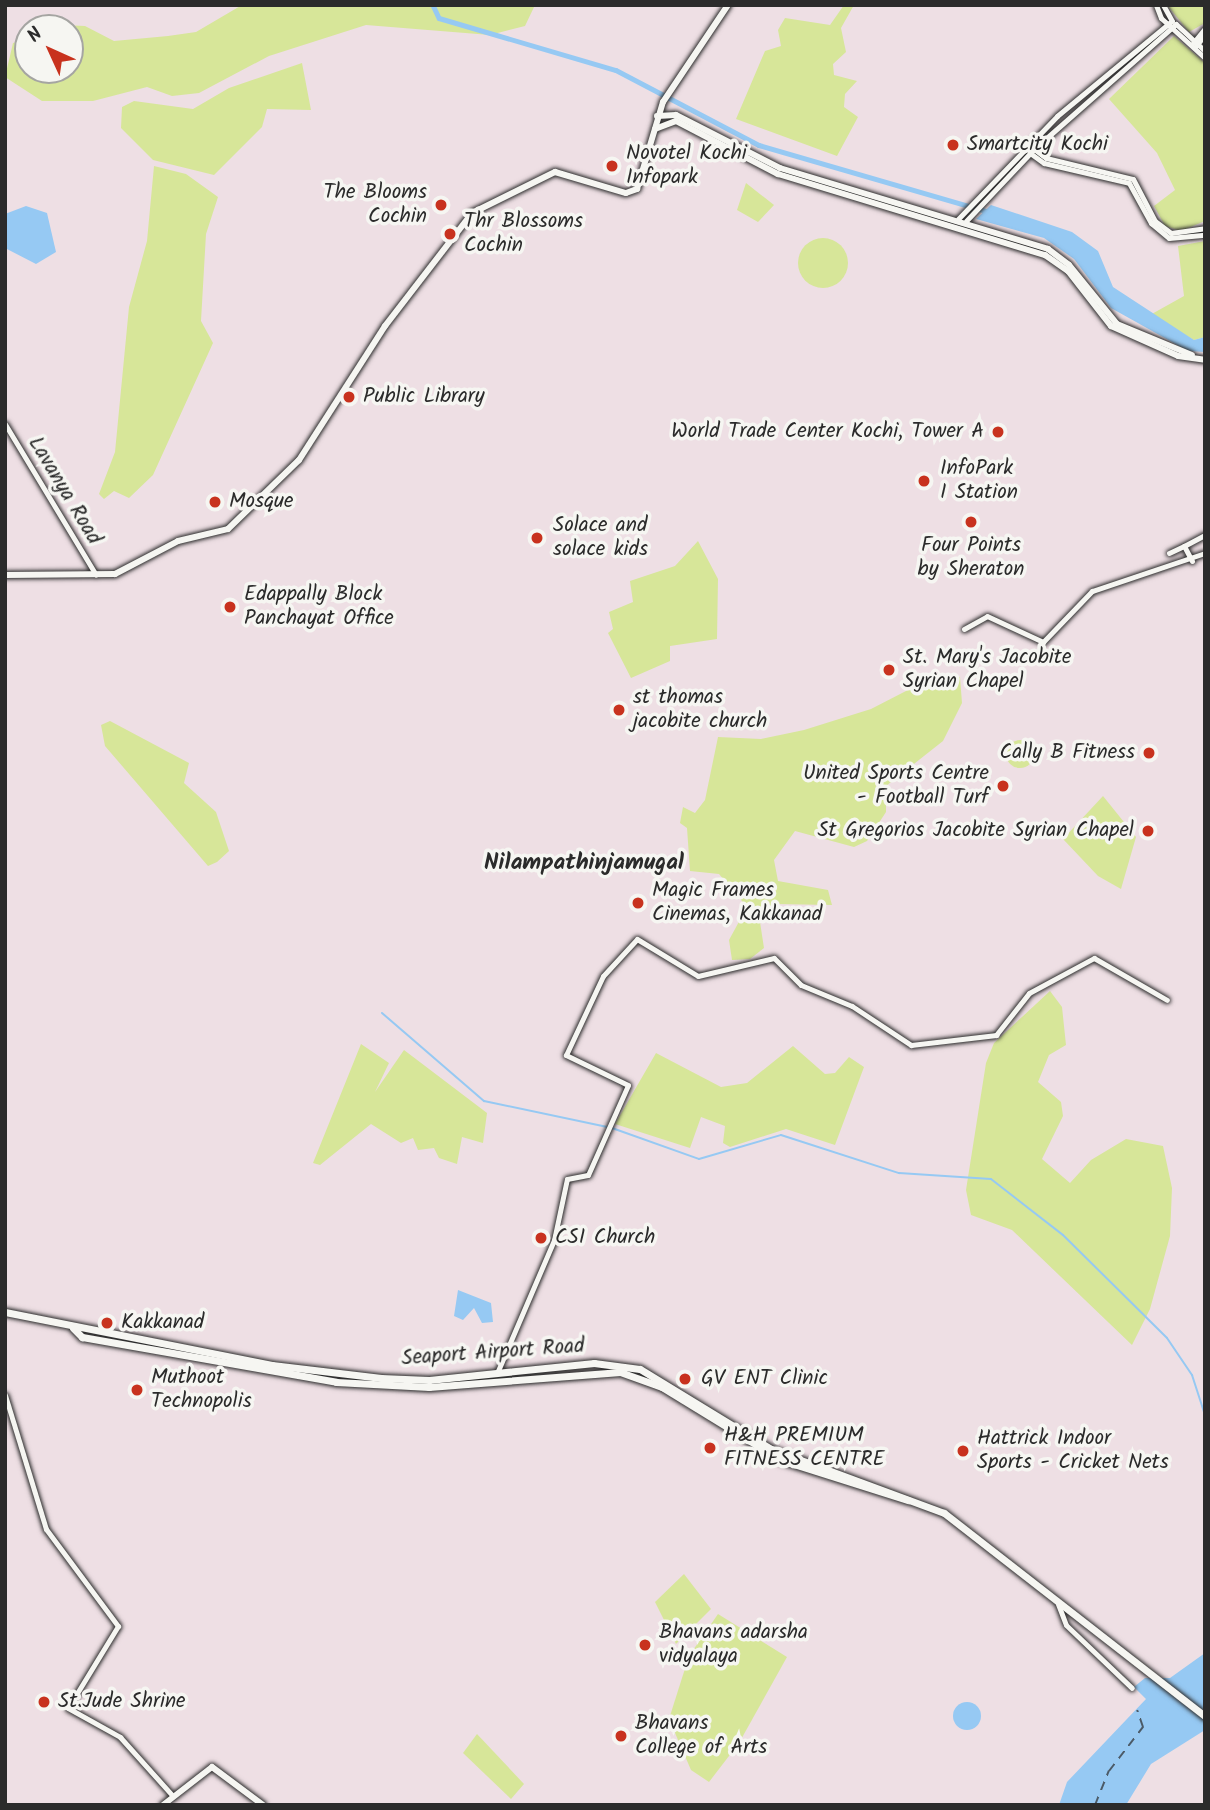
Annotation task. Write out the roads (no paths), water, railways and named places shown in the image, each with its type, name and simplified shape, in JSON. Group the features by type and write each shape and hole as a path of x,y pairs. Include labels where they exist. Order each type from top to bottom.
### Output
{"main road":[{"path":"5,575 96,575 133,568 178,541 215,535 245,514 317,436 385,326 472,213 555,172 633,192 657,116 668,91 728,5"},
{"path":"662,103 676,115 778,174 1041,253 1068,271 1111,326 1178,356 1205,358"},
{"path":"657,116 676,115"},
{"path":"653,130 676,121 780,169 965,217 1048,249 1069,265 1117,324 1178,352 1205,358"},
{"name":"Seaport Airport Road","path":"5,1312 307,1371 429,1380 624,1364 666,1379 718,1416"},
{"name":"Seaport Airport Road","path":"72,1327 82,1337 306,1379 413,1387 608,1370 662,1387 793,1459 898,1491 955,1521 1100,1637 1205,1716"},
{"path":"163,1805 172,1795 212,1767 262,1805"}],"street":[{"path":"1156,5 1205,58"},
{"path":"1163,5 1172,25"},
{"path":"965,217 1032,151 1172,25"},
{"path":"999,182 1057,116 1172,25"},
{"path":"1194,45 1205,28"},
{"path":"1194,45 1205,34"},
{"path":"1194,45 1205,51"},
{"path":"1032,151 1046,158 1133,180 1156,221 1171,233 1205,228"},
{"path":"1032,151 1044,163 1129,183 1151,223 1169,237 1205,235"},
{"name":"Lavanya Road","path":"5,424 96,575"},
{"path":"1169,553 1205,536"},
{"path":"1184,546 1192,561"},
{"path":"964,629 987,616 1043,642 1092,591 1192,561 1205,553"},
{"path":"496,1373 554,1240 567,1179 589,1175 628,1085 566,1055 596,989 637,940 698,976 774,958 801,985 852,1006 911,1045 996,1035 1029,993 1087,959 1110,963 1167,1000"},
{"path":"5,1395 46,1530 97,1590 119,1632 68,1708 120,1737 172,1795"},
{"path":"1058,1604 1066,1625 1132,1688"}],"water":[{"path":"991,205 1072,232 1098,251 1113,287 1194,340 1205,337 1205,352 1188,351 1111,308 1074,259 1044,238 976,219"},
{"path":"26,206 47,213 56,252 36,264 5,248 5,214"},
{"path":"458,1290 491,1303 493,1322 482,1323 474,1308 463,1320 454,1316"},
{"path":"1205,1653 1205,1730 1151,1764 1126,1805 1059,1805 1067,1782 1146,1699 1134,1687 1145,1678 1170,1678"},
{"path":"967,1702 977,1706 981,1716 977,1726 967,1730 957,1726 953,1716 957,1706"}],"waterway":[{"path":"433,5 439,18 616,70 759,145 989,212"},
{"path":"382,1013 484,1101 607,1127"},
{"path":"612,1128 699,1159 781,1135 899,1173 991,1179 1063,1235 1167,1338 1192,1375 1205,1415"}],"place":[{"name":"Smartcity Kochi","path":"953,145"},
{"name":"Novotel Kochi Infopark","path":"612,166"},
{"name":"The Blooms Cochin","path":"441,205"},
{"name":"Thr Blossoms Cochin","path":"450,234"},
{"name":"Public Library","path":"349,397"},
{"name":"World Trade Center Kochi, Tower A","path":"998,432"},
{"name":"InfoPark I Station","path":"924,481"},
{"name":"Mosque","path":"215,502"},
{"name":"Four Points by Sheraton","path":"971,522"},
{"name":"Solace and solace kids","path":"537,538"},
{"name":"Edappally Block Panchayat Office","path":"230,607"},
{"name":"St. Mary's Jacobite Syrian Chapel","path":"889,670"},
{"name":"st thomas jacobite church","path":"619,710"},
{"name":"Cally B Fitness","path":"1149,753"},
{"name":"United Sports Centre - Football Turf","path":"1003,786"},
{"name":"St Gregorios Jacobite Syrian Chapel","path":"1148,831"},
{"name":"Magic Frames Cinemas, Kakkanad","path":"638,903"},
{"name":"CSI Church","path":"541,1238"},
{"name":"Kakkanad","path":"107,1323"},
{"name":"GV ENT Clinic","path":"685,1379"},
{"name":"Muthoot Technopolis","path":"137,1390"},
{"name":"H&H PREMIUM FITNESS CENTRE","path":"710,1448"},
{"name":"Hattrick Indoor Sports - Cricket Nets","path":"963,1451"},
{"name":"Bhavans adarsha vidyalaya","path":"645,1645"},
{"name":"St.Jude Shrine","path":"44,1702"},
{"name":"Bhavans College of Arts","path":"621,1736"}],"district":[{"name":"Nilampathinjamugal","path":"584,863"}]}
